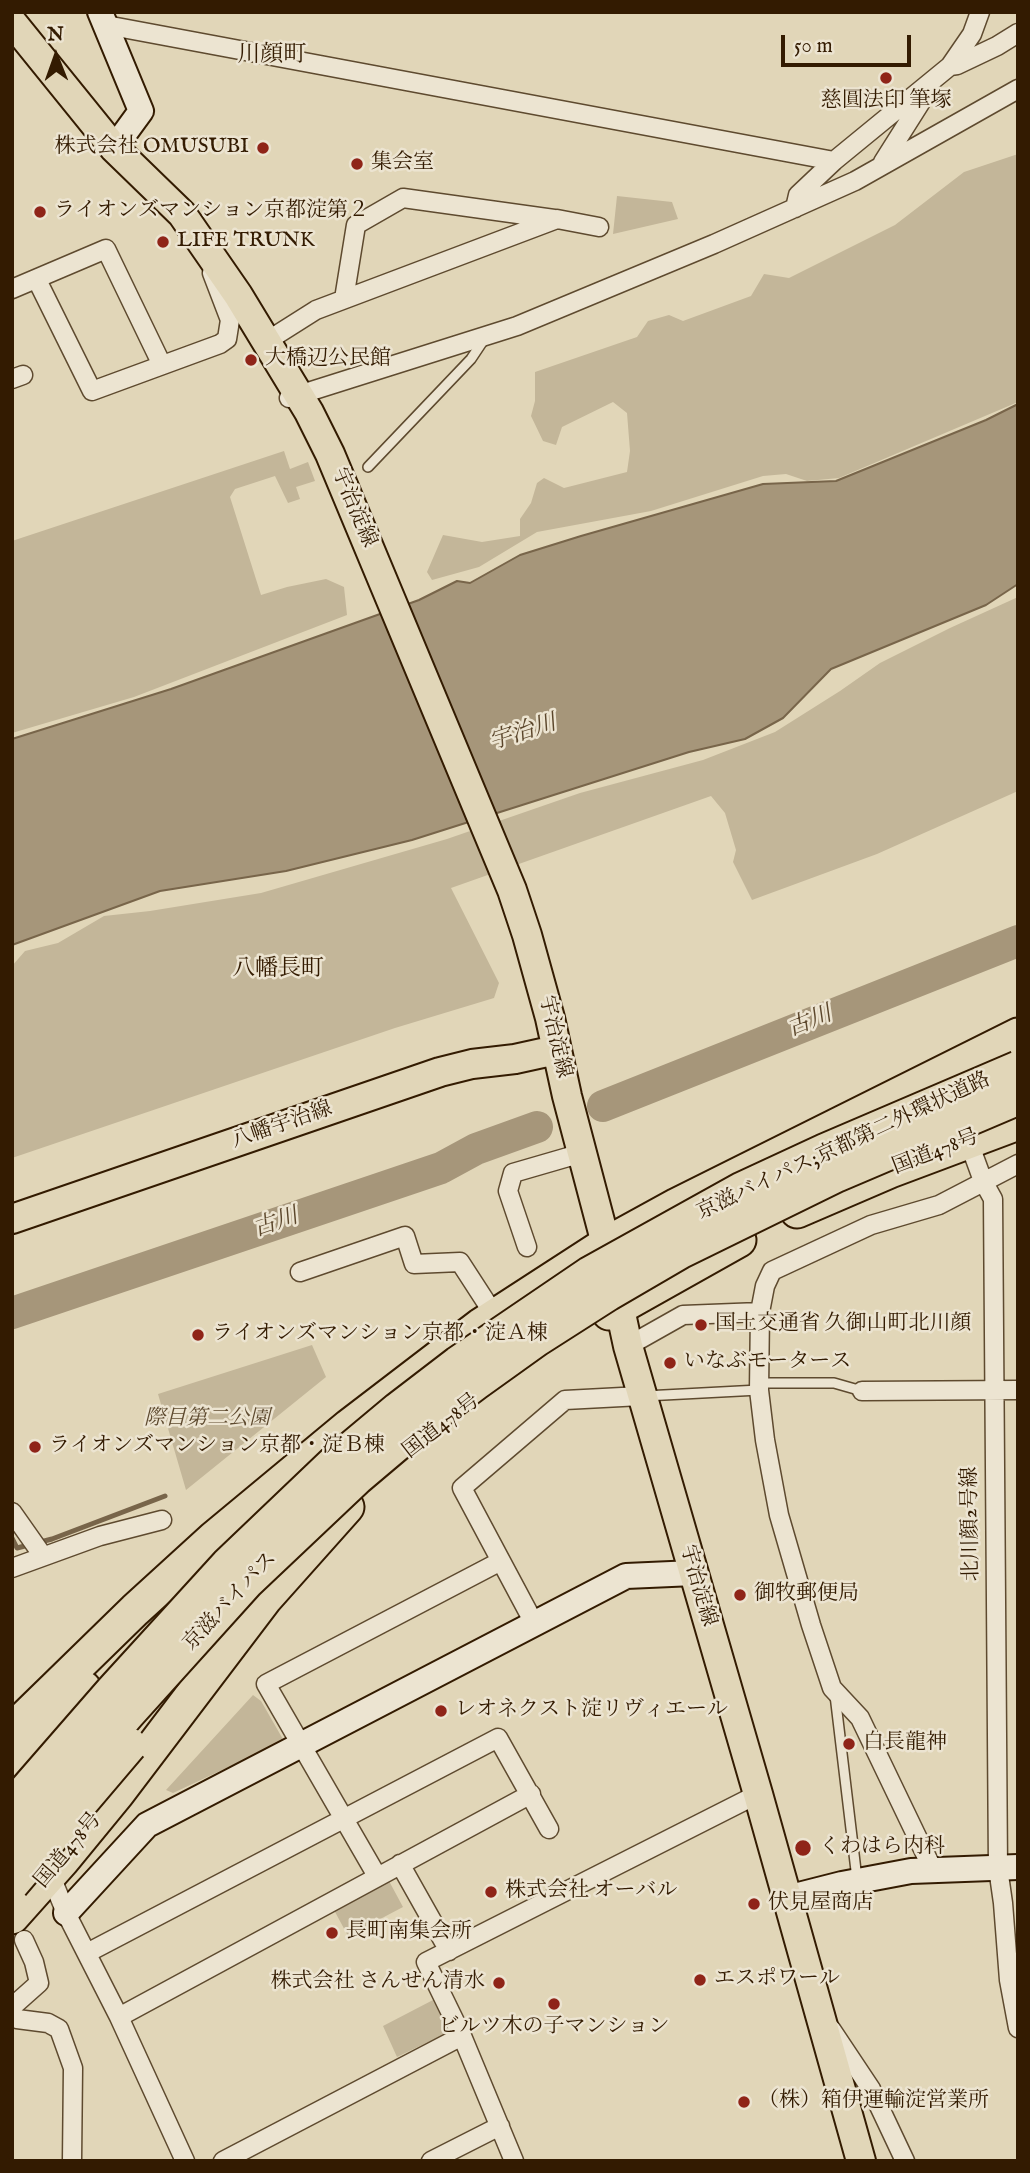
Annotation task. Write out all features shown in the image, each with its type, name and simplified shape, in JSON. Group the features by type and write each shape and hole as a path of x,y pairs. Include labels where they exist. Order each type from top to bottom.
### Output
{"highway":[{"path":"12,1730 183,1566 349,1426 495,1316 606,1244 750,1166 877,1107 1015,1052"},
{"name":"京滋バイパス;京都第二外環状道路","path":"467,1373 589,1274 742,1189 824,1151 1015,1052"},
{"name":"京滋バイパス;京都第二外環状道路","path":"467,1373 536,1340 680,1252 837,1175 1018,1098"},
{"name":"国道478号","path":"18,1928 50,1875 175,1719 265,1599 349,1504 407,1454 477,1398 619,1307 715,1252 803,1208 968,1140 1018,1123"},
{"name":"京滋バイパス","path":"12,1806 169,1627 236,1556 337,1460 398,1409 467,1373"},
{"name":"京滋バイパス","path":"12,1848 247,1582 357,1478 415,1429 467,1373"},
{"path":"12,1766 177,1589 349,1426"},
{"path":"12,1884 90,1795 216,1639 291,1557 349,1504"}],"main road":[{"name":"宇治淀線","path":"12,22 114,148 182,214 267,341 298,402 330,454 499,857 527,935 550,1018 641,1396 758,1794 861,2161"},
{"name":"八幡宇治線","path":"12,1219 440,1072 472,1063 515,1059 556,1050"}],"street":[{"path":"795,208 798,195 834,161 950,66 972,34 980,12"},
{"path":"103,19 141,111 114,148"},
{"path":"103,19 834,161"},
{"path":"950,66 998,46 1018,33"},
{"path":"881,165 935,78"},
{"path":"298,402 540,317 795,208 855,181 1018,89"},
{"path":"344,299 356,225 403,198 599,227"},
{"path":"267,341 316,310 557,219"},
{"path":"37,280 92,391 227,339 230,320 200,240"},
{"path":"12,289 106,249 162,365"},
{"name":"北川顔2号線","path":"968,1140 983,1181 993,1199 993,1390 1009,1980 1018,2028"},
{"path":"527,1247 508,1191 513,1173 582,1153"},
{"path":"933,1870 860,1718 834,1690 811,1625 779,1515 759,1387 760,1312 765,1286 772,1271 871,1225 939,1205 1018,1164"},
{"path":"300,1272 405,1236 414,1264 460,1262 495,1316"},
{"path":"628,1346 683,1314 760,1312"},
{"path":"862,1391 1018,1390"},
{"path":"534,1623 462,1488 565,1400 641,1396"},
{"path":"12,1512 43,1556"},
{"path":"12,1568 100,1536 162,1520"},
{"path":"377,1876 266,1684 501,1561"},
{"path":"66,1913 147,1825 626,1576 694,1573"},
{"path":"86,1953 498,1738 549,1829"},
{"path":"12,1778 66,1913 120,2017 185,2161"},
{"path":"120,2017 531,1794"},
{"path":"514,2161 462,2036 426,1962 758,1794"},
{"path":"400,1864 449,1951"},
{"path":"787,1898 911,1871 1008,1867"},
{"path":"12,2007 39,1983 34,1962 18,1928"},
{"path":"818,2008 871,2089 905,2161"},
{"path":"12,2016 48,2023 59,2029 73,2068 72,2161"},
{"path":"223,2161 462,2036"},
{"path":"431,2161 500,2126"}],"lane":[{"path":"368,467 471,359 486,336"},
{"path":"641,1396 834,1383 862,1391"},
{"path":"834,1690 857,1881"}],"green space":[{"path":"1018,154 1018,402 839,478 807,481 786,474 763,476 651,511 537,532 479,567 432,580 427,572 443,535 482,542 520,536 520,519 531,503 537,483 544,478 564,488 627,472 630,451 627,413 613,402 562,427 556,445 543,441 531,416 535,401 535,372 637,337 648,321 669,315 683,321 751,296 764,274 789,278 895,225 964,172"},
{"path":"617,196 672,202 678,219 613,234"},
{"path":"284,451 290,469 308,462 315,481 296,487 300,499 288,503 275,476 235,489 230,497 261,595 326,579 344,587 347,615 134,697 12,733 12,541"},
{"path":"1018,597 1018,791 877,854 752,900 733,862 736,850 725,813 711,796 451,888 499,983 494,998 395,1028 12,1158 12,966 25,951 58,943 104,916 261,893 447,839 580,793 703,760 775,732 880,663"},
{"name":"際目第二公園","path":"312,1345 326,1377 186,1490 158,1394"},
{"path":"253,1695 261,1701 284,1741 173,1793 166,1790"},
{"path":"389,1881 403,1907 348,1936 334,1910"},
{"path":"433,2000 449,2032 397,2057 383,2026"}],"water":[{"name":"宇治川","path":"1018,404 1018,584 986,605 831,669 783,718 745,739 689,752 412,840 286,871 160,891 12,945 12,739 171,689 419,600 457,581 470,583 520,555 763,484 836,481 986,420"}],"waterway":[{"name":"古川","path":"603,1106 1018,941"},
{"name":"古川","path":"12,1313 441,1168 476,1149 537,1127"},
{"path":"12,1538 17,1548 52,1539 165,1496"}],"place":[{"name":"慈圓法印 筆塚","path":"886,78"},
{"name":"株式会社 OMUSUBI","path":"263,148"},
{"name":"集会室","path":"357,164"},
{"name":"ライオンズマンション京都淀第２","path":"40,212"},
{"name":"LIFE TRUNK","path":"163,242"},
{"name":"大橋辺公民館","path":"251,360"},
{"name":"国土交通省 久御山町北川顔","path":"701,1325"},
{"name":"ライオンズマンション京都・淀Ａ棟","path":"198,1335"},
{"name":"いなぶモータース","path":"670,1363"},
{"name":"ライオンズマンション京都・淀Ｂ棟","path":"35,1447"},
{"name":"御牧郵便局","path":"740,1595"},
{"name":"レオネクスト淀リヴィエール","path":"441,1711"},
{"name":"白長龍神","path":"849,1744"},
{"name":"くわはら内科","path":"803,1848"},
{"name":"株式会社 オーバル","path":"491,1892"},
{"name":"伏見屋商店","path":"754,1904"},
{"name":"長町南集会所","path":"332,1933"},
{"name":"エスポワール","path":"700,1980"},
{"name":"株式会社 さんせん清水","path":"499,1983"},
{"name":"ビルツ木の子マンション","path":"554,2004"},
{"name":"（株）箱伊運輸淀営業所","path":"744,2102"}],"district":[{"name":"川顔町","path":"272,56"},
{"name":"八幡長町","path":"278,970"}]}
